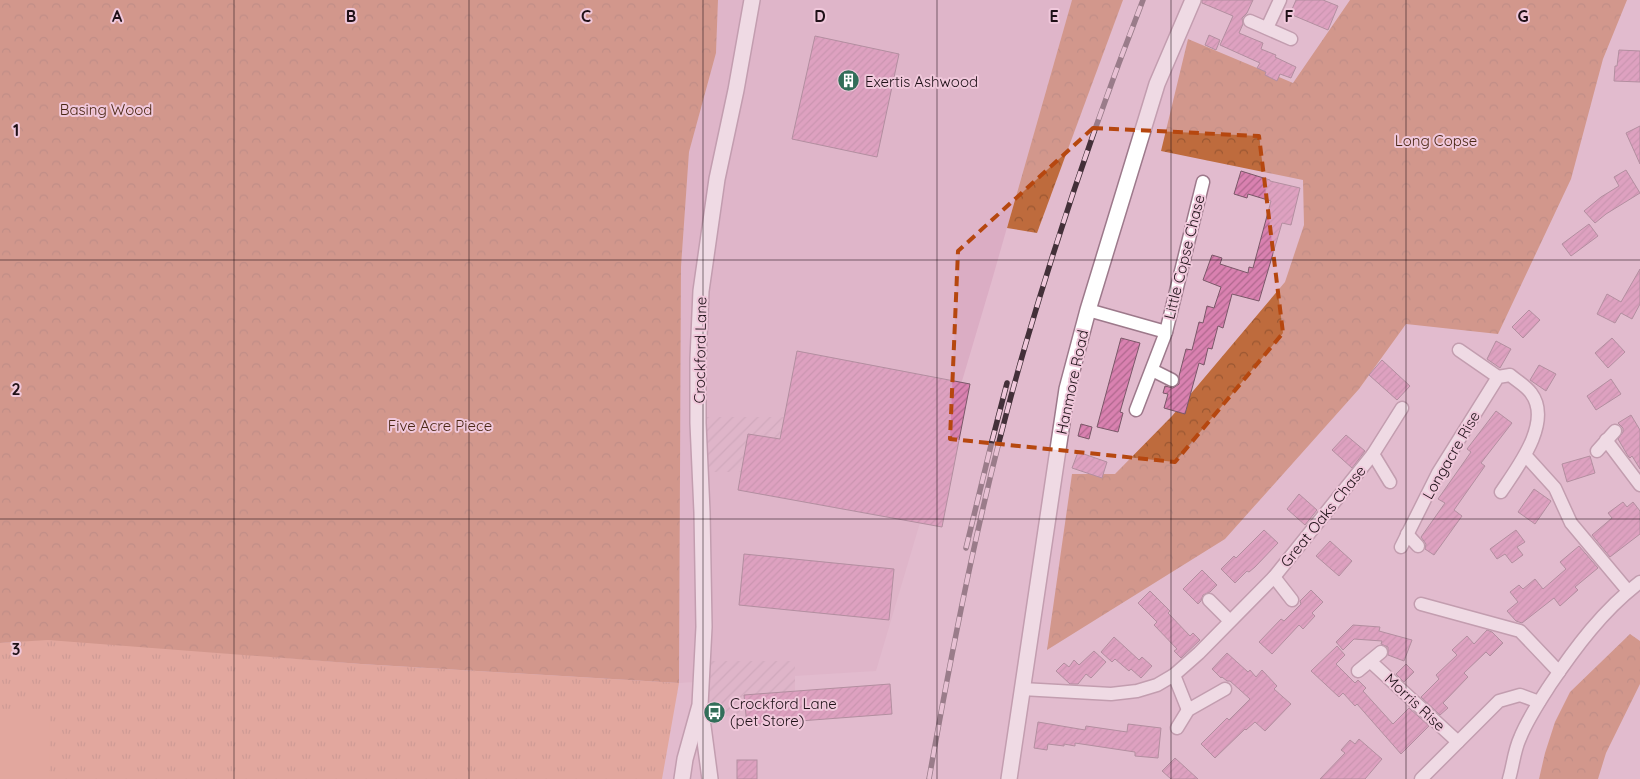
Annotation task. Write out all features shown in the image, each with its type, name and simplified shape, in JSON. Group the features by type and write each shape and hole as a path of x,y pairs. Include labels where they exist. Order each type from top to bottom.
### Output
{"street":[{"name":"Crockford Lane","path":"710,779 700,705 704,618 698,424 701,291 717,178 736,90 752,0"},
{"name":"Hanmore Road","path":"1009,779 1067,389 1088,310 1156,84 1193,0"},
{"path":"1268,28 1280,0"},
{"path":"1250,21 1290,39"},
{"name":"Little Copse Chase","path":"1136,410 1166,332 1203,182"},
{"name":"Little Copse Chase","path":"1088,310 1166,332"},
{"path":"1459,350 1498,377 1510,375 1530,392 1538,408 1536,430 1526,456 1501,492"},
{"path":"1152,370 1172,380"},
{"name":"Longacre Rise","path":"1401,547 1438,474 1498,377"},
{"name":"Great Oaks Chase","path":"1022,689 1111,694 1137,691 1174,675 1199,653 1274,577 1372,454 1402,408"},
{"path":"1597,451 1611,436 1640,485"},
{"name":"Great Oaks Chase","path":"1372,454 1390,482"},
{"path":"1526,456 1555,488 1571,523 1628,592"},
{"path":"1407,534 1418,546"},
{"name":"Great Oaks Chase","path":"1274,577 1292,600"},
{"path":"1509,779 1519,739 1539,702 1575,648 1611,607 1640,582"},
{"path":"1209,600 1230,621"},
{"path":"1421,604 1520,631 1559,672"},
{"name":"Morris Rise","path":"1358,672 1372,662 1381,652"},
{"name":"Morris Rise","path":"1372,662 1458,742"},
{"path":"1174,675 1188,710"},
{"path":"1177,728 1188,710 1225,689"},
{"path":"1420,779 1499,701 1520,695 1539,702"},
{"name":"Crockford Lane","path":"682,779 685,760 700,705"}],"highlighted area":[{"path":"1093,128 1259,136 1283,333 1175,462 950,439 958,251"}],"shaded area":[{"path":"718,0 1072,0 992,280 876,671 679,683 681,267 689,152 716,53"},
{"path":"701,417 788,417 788,472 701,472"},
{"path":"707,661 795,661 795,716 707,716"}],"green space":[{"path":"0,0 138,646 361,664 679,683 662,779 0,779 0,643 38,640"},
{"name":"Five Acre Piece","path":"0,0 718,0 716,53 689,152 681,267 679,683 361,664 48,640 0,643"},
{"path":"1072,0 1123,0 1037,233 1007,228"},
{"name":"Long Copse","path":"1350,0 1627,0 1603,59 1571,179 1498,334 1406,324 1359,389 1225,539 1047,650 1072,474 1115,474 1172,416 1285,282 1304,225 1303,180 1161,151 1188,39 1293,83"},
{"path":"1630,634 1640,641 1640,684 1606,753 1598,779 1539,779 1555,722 1570,692"},
{"path":"0,714 50,715 49,779 0,779"}],"building":[{"path":"1202,0 1253,0 1247,13 1242,18 1243,24 1239,33 1263,43 1261,49 1276,55 1275,57 1296,67 1291,78 1280,74 1277,81 1265,75 1266,72 1257,68 1260,63 1220,45 1233,16 1202,3"},
{"path":"1296,0 1323,0 1338,6 1328,30 1290,14"},
{"path":"1209,35 1220,40 1216,50 1205,45"},
{"name":"Exertis Ashwood","path":"815,36 899,54 877,157 792,139"},
{"path":"1619,50 1640,51 1640,82 1614,81"},
{"path":"1640,126 1640,164 1626,133"},
{"path":"1626,170 1640,193 1595,223 1584,211 1601,197 1619,186 1614,177"},
{"path":"1241,171 1270,181 1300,188 1291,225 1282,223 1259,301 1232,294 1223,328 1218,326 1212,349 1208,348 1204,365 1199,363 1185,414 1164,408 1168,394 1163,393 1165,386 1173,388 1179,384 1179,376 1186,349 1192,350 1199,322 1203,323 1207,306 1214,308 1221,287 1203,280 1212,255 1222,258 1220,264 1248,273 1249,267 1253,268 1271,201 1248,194 1247,198 1234,194"},
{"path":"1589,224 1598,236 1571,256 1562,244"},
{"path":"1640,269 1640,304 1632,319 1621,313 1615,323 1597,314 1607,294 1621,302"},
{"path":"1529,310 1540,320 1523,338 1512,327"},
{"path":"1121,338 1140,343 1120,412 1123,413 1118,432 1097,427"},
{"path":"1612,338 1625,352 1608,368 1595,353"},
{"path":"1496,341 1511,349 1500,368 1487,359"},
{"path":"797,351 970,384 942,527 738,490 748,434 780,439"},
{"path":"1382,360 1410,386 1397,400 1369,375"},
{"path":"1539,365 1556,374 1546,391 1530,380"},
{"path":"1611,379 1621,394 1596,410 1587,396"},
{"path":"1496,411 1512,423 1481,463 1485,466 1454,510 1462,516 1434,555 1425,549 1426,544 1421,537 1445,503 1438,499 1471,452 1467,449"},
{"path":"1631,415 1640,430 1640,469 1632,456 1630,458 1628,456 1618,439 1623,432 1623,428 1618,423"},
{"path":"1081,424 1092,427 1089,439 1078,436"},
{"path":"1346,435 1365,451 1352,468 1332,450"},
{"path":"1078,452 1107,462 1102,478 1072,468"},
{"path":"1590,456 1595,473 1567,482 1562,464"},
{"path":"1534,489 1551,501 1535,524 1518,512"},
{"path":"1299,494 1317,510 1305,525 1287,509"},
{"path":"1623,502 1627,507 1633,502 1640,511 1640,534 1610,557 1592,535 1612,518 1608,513"},
{"path":"1264,530 1278,543 1255,567 1249,572 1247,571 1235,583 1221,569 1234,556 1236,558"},
{"path":"1516,530 1525,542 1517,547 1523,555 1512,563 1505,554 1497,559 1490,549"},
{"path":"1330,541 1352,561 1339,576 1316,556"},
{"path":"1579,546 1598,568 1575,587 1578,590 1560,606 1554,598 1522,623 1516,621 1507,611 1518,602 1510,592 1519,585 1523,589 1535,579 1543,589 1566,569 1560,562"},
{"path":"744,554 894,569 889,620 739,605"},
{"path":"1202,570 1217,585 1210,592 1203,595 1198,604 1183,589"},
{"path":"1311,590 1323,602 1312,613 1315,616 1303,629 1299,625 1272,654 1259,642 1281,619 1284,621 1301,604 1300,601"},
{"path":"1150,591 1170,611 1168,613 1190,636 1193,633 1200,640 1181,658 1174,651 1177,649 1154,625 1157,622 1138,603"},
{"path":"1353,625 1380,627 1379,631 1412,640 1404,661 1388,655 1388,647 1381,644 1382,641 1354,639 1343,650 1336,642"},
{"path":"1487,630 1492,632 1503,643 1490,656 1486,652 1464,673 1468,677 1443,703 1448,708 1440,715 1421,697 1439,679 1436,675 1457,655 1452,650 1467,636 1474,644"},
{"path":"1114,637 1139,660 1142,657 1152,666 1141,678 1115,659 1112,662 1101,652"},
{"path":"1337,646 1345,655 1336,664 1355,683 1358,680 1366,688 1363,691 1393,724 1409,708 1429,726 1401,754 1357,704 1355,706 1343,693 1339,697 1311,671"},
{"path":"1094,651 1106,662 1091,678 1086,674 1078,684 1070,684 1056,671 1064,663 1069,667 1074,660 1079,665"},
{"path":"1227,653 1248,672 1250,670 1256,677 1262,670 1277,686 1274,689 1291,704 1265,731 1255,722 1215,758 1201,744 1227,718 1229,720 1250,699 1230,681 1221,678 1212,669"},
{"path":"1406,664 1414,672 1404,682 1396,674"},
{"path":"890,684 892,714 747,725 744,695"},
{"path":"1038,722 1085,730 1086,726 1127,732 1128,724 1161,728 1158,758 1135,756 1135,752 1075,743 1075,746 1048,744 1047,750 1034,748"},
{"path":"1359,739 1382,759 1365,779 1320,779 1345,753 1341,750 1350,740 1355,744"},
{"path":"1175,758 1198,779 1171,779 1162,771"},
{"path":"737,760 757,760 757,779 737,779"}],"railway":[{"path":"929,779 949,669 972,560 1011,397 1066,213 1143,0"},
{"path":"966,548 1007,383"}],"place":[{"name":"Exertis Ashwood","path":"849,81"},
{"name":"Crockford Lane (pet Store)","path":"714,712"}],"park label":[{"name":"Basing Wood","path":"106,109"}]}
